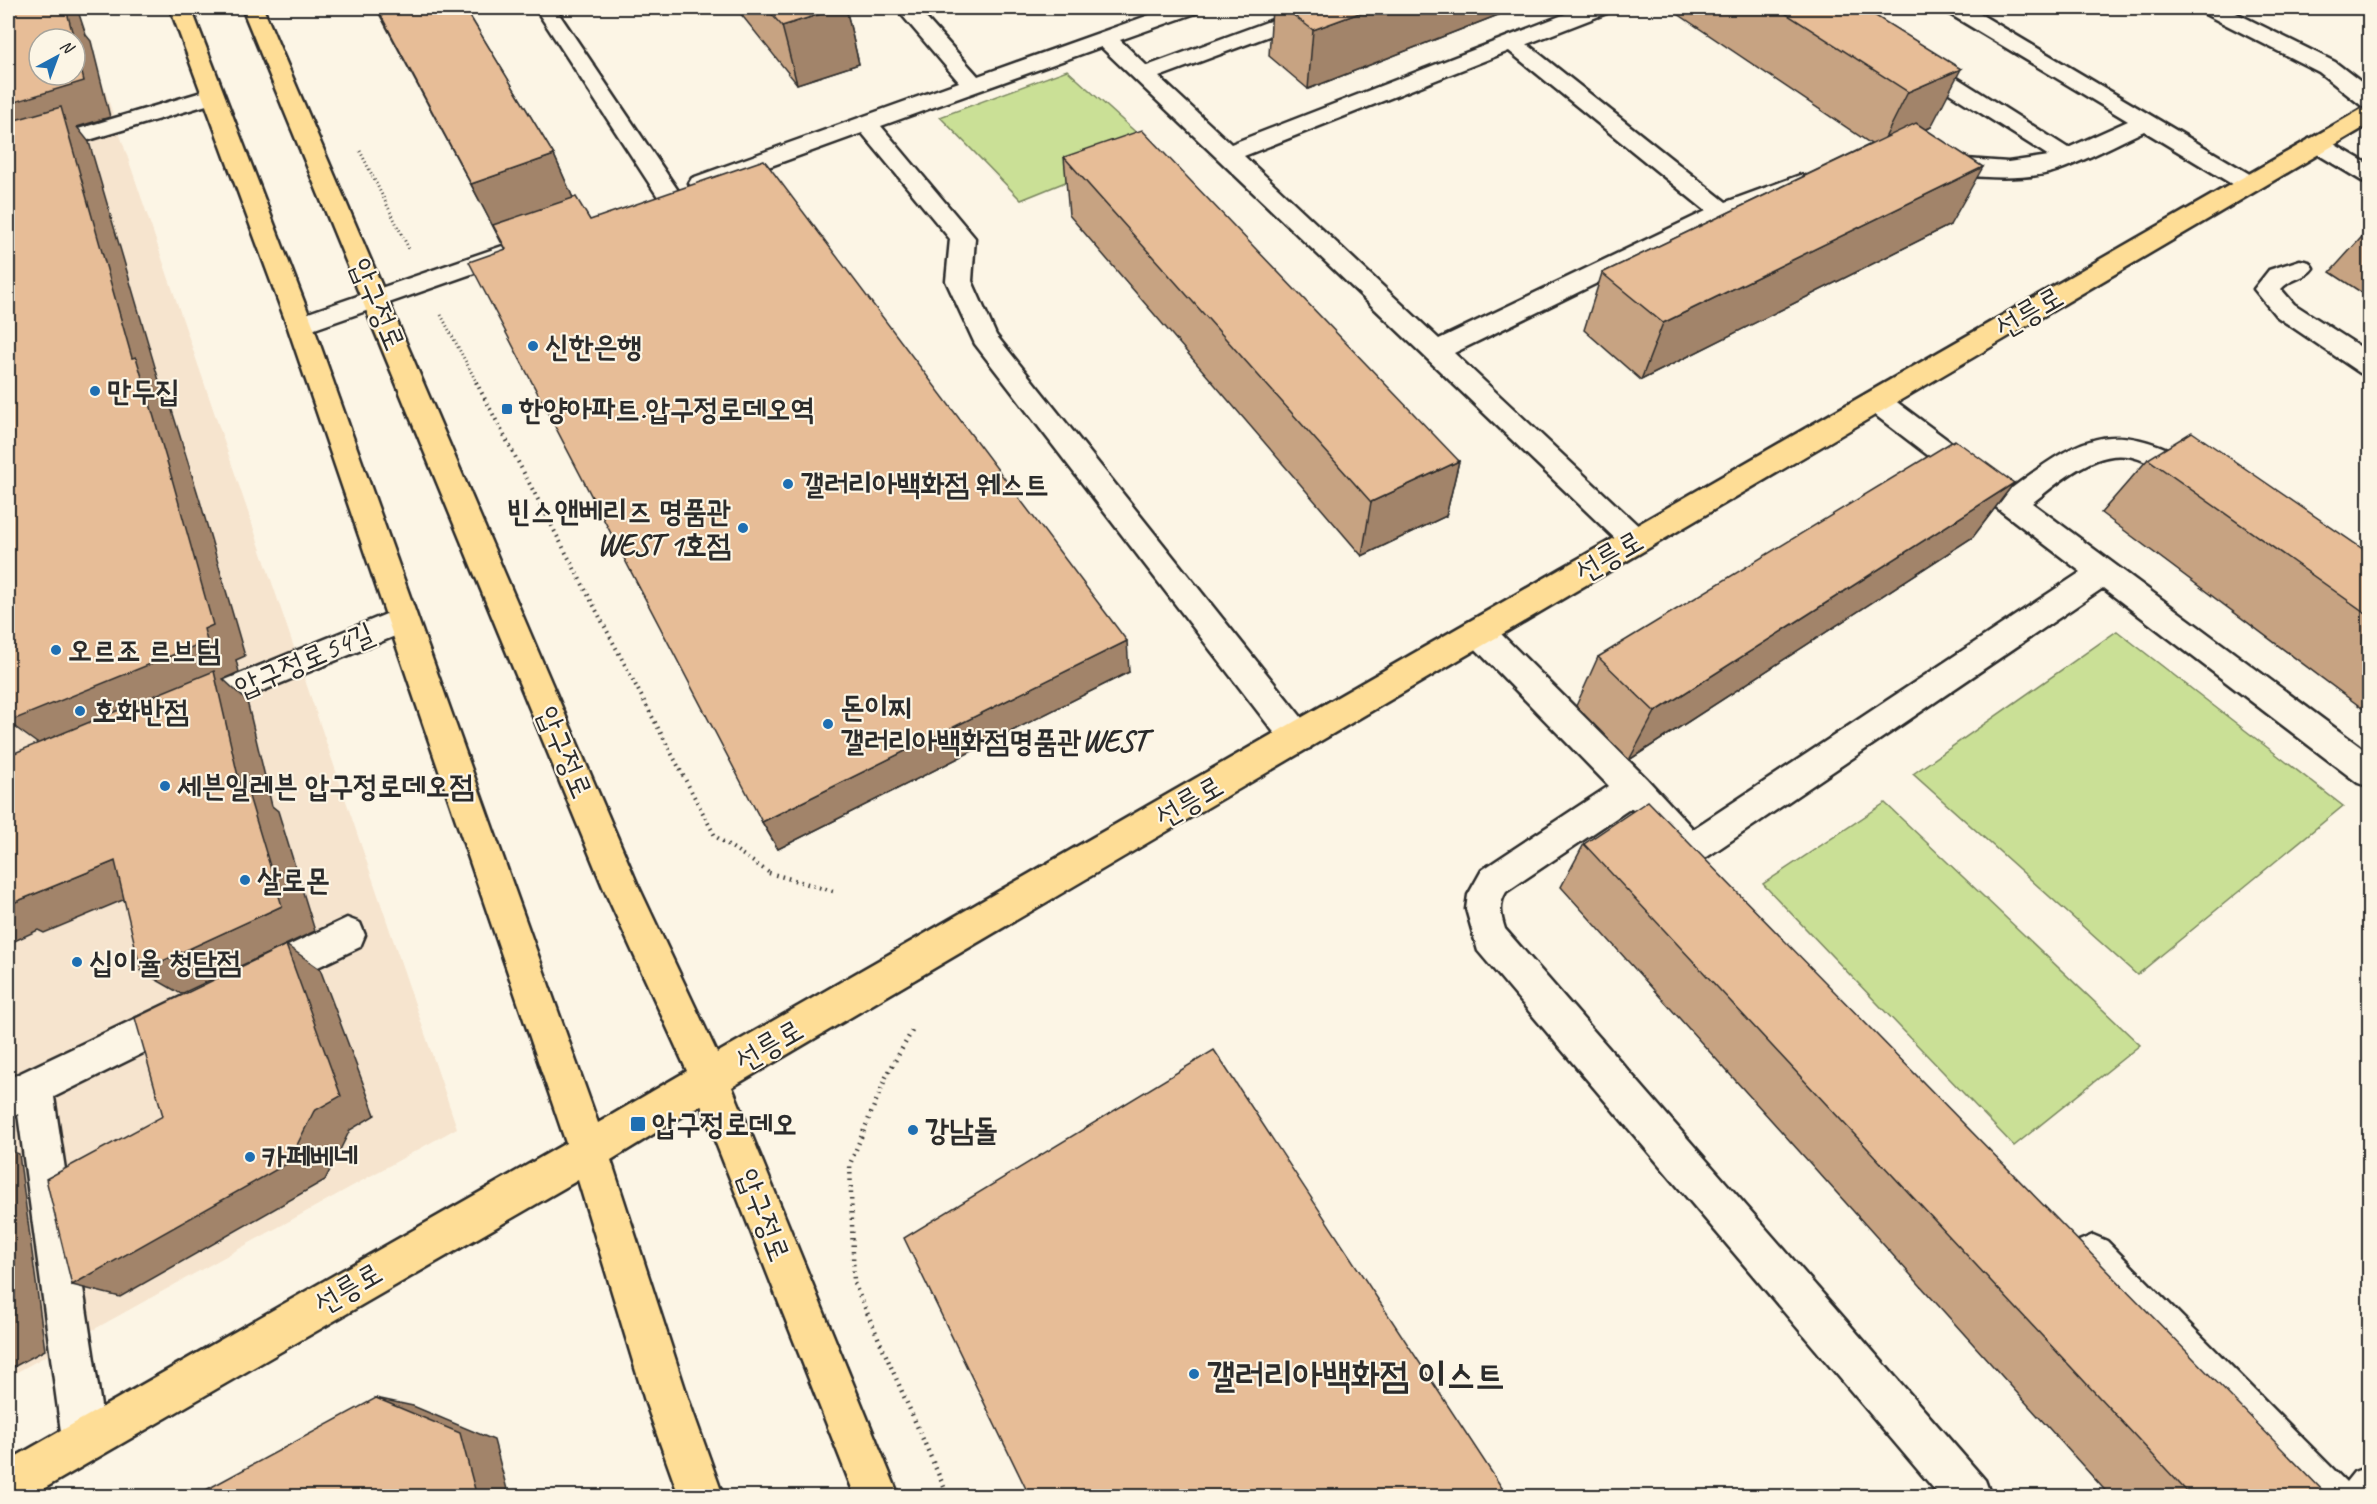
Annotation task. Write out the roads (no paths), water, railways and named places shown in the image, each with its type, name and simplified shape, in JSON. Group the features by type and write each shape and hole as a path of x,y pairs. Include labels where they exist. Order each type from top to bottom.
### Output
{"main road":[{"path":"180,8 300,325 401,620 589,1152 667,1401 701,1497"},
{"name":"압구정로","path":"252,8 376,298 621,886 710,1079 877,1497"},
{"name":"선릉로","path":"8,1485 84,1439 589,1152 710,1079 2370,114"}],"street":[{"path":"545,8 658,199 865,122 1188,8"},
{"path":"906,8 973,84"},
{"path":"1143,75 1323,8"},
{"path":"1227,154 1599,8"},
{"path":"1956,8 2249,184"},
{"path":"2211,8 2327,67 2370,101"},
{"path":"1104,37 1636,541"},
{"path":"1511,42 1723,212"},
{"path":"1900,51 2068,158"},
{"path":"8,157 212,96"},
{"path":"865,122 963,238 959,281 984,338 1298,738"},
{"path":"1917,163 1983,169 2033,168 2068,158 2145,122"},
{"path":"2317,144 2370,176"},
{"path":"1436,351 1723,212 1826,170"},
{"path":"300,325 536,242"},
{"path":"2300,268 2278,276 2267,289 2285,310 2370,366"},
{"path":"1876,401 2370,773"},
{"path":"2011,504 2075,459 2088,452 2116,445 2131,446 2162,457 2214,487"},
{"path":"1479,632 1705,861 2103,573"},
{"name":"압구정로54길","path":"161,720 401,620"},
{"path":"1634,788 1494,880 1484,898 1483,916 1491,939 1969,1497"},
{"path":"84,1439 20,1093 347,935"},
{"path":"2070,1232 2330,1497"},
{"path":"2363,1497 2370,1488"}],"place":[{"name":"신한은행","path":"533,346"},
{"name":"만두집","path":"95,391"},
{"name":"한양아파트.압구정로데오역","path":"507,409"},
{"name":"갤러리아백화점 웨스트","path":"788,484"},
{"name":"빈스앤베리즈 명품관 WEST 1호점","path":"743,528"},
{"name":"오르조 르브텀","path":"56,650"},
{"name":"호화반점","path":"80,711"},
{"name":"돈이찌 갤러리아백화점명품관WEST","path":"828,724"},
{"name":"세븐일레븐 압구정로데오점","path":"165,786"},
{"name":"살로몬","path":"245,880"},
{"name":"십이율 청담점","path":"77,962"},
{"name":"압구정로데오","path":"638,1124"},
{"name":"강남돌","path":"913,1130"},
{"name":"카페베네","path":"250,1157"},
{"name":"갤러리아백화점 이스트","path":"1194,1374"}]}
